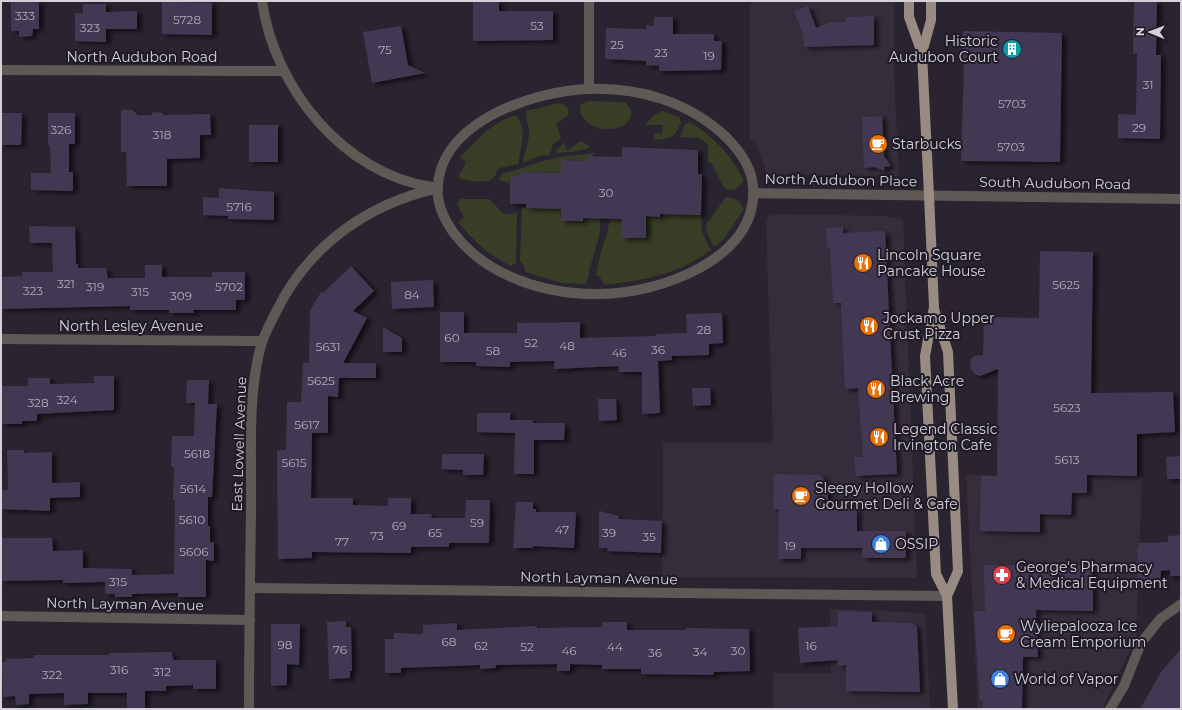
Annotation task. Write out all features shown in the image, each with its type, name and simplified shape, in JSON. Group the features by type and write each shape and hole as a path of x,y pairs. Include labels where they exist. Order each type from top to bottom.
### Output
{"main road":[{"path":"908,1 909,17 922,53 934,307 924,356 936,574 947,596 953,709"},
{"path":"922,53 932,20 931,1"},
{"path":"934,307 948,352 958,571 947,596"}],"street":[{"path":"262,1 271,42 283,71 299,97 333,137 370,164 399,178 438,188"},
{"path":"589,1 589,89"},
{"name":"North Audubon Road","path":"1,70 283,71"},
{"name":"North Audubon Place","path":"589,89 614,89 639,92 673,103 702,118 732,143 744,159 752,181 752,208 742,230 722,252 684,276 647,289 597,294 569,292 538,286 516,279 488,265 464,245 450,226 440,208 438,188 444,163 453,147 468,130 501,110 528,99 566,91 589,89"},
{"name":"East Lowell Avenue","path":"250,620 252,397 262,341 279,306 298,274 336,236 360,218 380,207 407,196 438,188"},
{"name":"North Audubon Place","path":"753,193 929,195"},
{"name":"South Audubon Road","path":"929,195 1181,199"},
{"name":"North Lesley Avenue","path":"1,339 262,341"},
{"name":"North Layman Avenue","path":"250,588 947,596"},
{"path":"1110,709 1124,686 1141,643 1160,619 1181,604"},
{"name":"North Layman Avenue","path":"1,616 250,620"},
{"path":"249,709 250,620"}],"shaded area":[{"path":"750,1 894,1 894,76 899,176 767,174 756,144 750,139"},
{"path":"770,214 884,216 903,220 917,578 662,577 663,443 769,443 773,439 766,224"},
{"path":"966,475 1142,476 1136,638 1102,709 978,709"},
{"path":"830,609 925,613 930,709 773,709 773,673 831,673"}],"green space":[{"path":"588,101 625,102 630,110 631,116 627,122 612,129 603,129 594,126 586,121 580,113 581,104"},
{"path":"560,103 567,107 569,114 556,124 561,138 553,144 550,155 539,156 523,163 529,134 526,111"},
{"path":"662,111 679,117 681,123 674,135 671,137 654,140 654,133 662,134 663,125 645,125 653,116"},
{"path":"516,115 520,121 523,133 519,164 499,168 494,177 489,181 465,180 458,177 466,162 460,158 472,145 492,127"},
{"path":"690,122 707,134 721,147 739,171 744,180 735,190 725,189 712,164 708,162 708,144 699,138 680,137 685,124"},
{"path":"579,142 583,142 590,147 578,151 557,153 556,150 564,143 567,151"},
{"path":"594,153 593,156 587,156 587,161 562,160 561,173 525,172 510,179 509,183 499,180 502,173 558,158"},
{"path":"726,197 737,200 744,209 723,240 714,247 707,233 706,223"},
{"path":"461,199 488,199 503,213 511,214 517,212 516,263 511,266 496,257 482,247 464,229 458,222 464,217 457,204"},
{"path":"522,208 561,209 561,221 582,221 583,214 600,218 599,238 587,282 585,284 562,283 525,272 525,267 520,261"},
{"path":"664,210 701,215 702,232 711,250 673,271 633,281 604,285 600,277 596,275 608,230 610,215 622,216 622,238 646,238 646,216 663,217"}],"building":[{"path":"11,1 39,1 39,29 33,29 32,36 19,37 19,31 11,31"},
{"path":"473,1 499,1 499,11 553,11 553,40 473,41"},
{"path":"1134,1 1157,1 1156,55 1161,55 1160,139 1118,138 1118,114 1136,115 1137,54 1133,54"},
{"path":"162,2 212,3 212,35 162,34"},
{"path":"83,4 106,4 106,12 137,11 137,29 106,29 106,42 75,41 75,13 83,13"},
{"path":"808,6 816,28 831,22 846,22 846,17 874,16 874,45 804,47 803,34 794,11"},
{"path":"654,17 673,17 673,34 714,34 714,41 722,41 721,70 659,71 659,66 646,65 646,61 605,59 606,28 646,29 646,25 654,26"},
{"path":"401,26 408,65 425,73 372,83 363,32"},
{"path":"963,31 1062,33 1060,162 961,161 964,65 962,65"},
{"path":"121,110 132,110 138,115 151,115 153,112 163,113 164,115 210,114 211,135 200,135 200,158 167,159 167,186 127,186 126,152 121,152"},
{"path":"1,113 22,113 21,145 1,145"},
{"path":"48,113 75,113 75,144 69,144 69,172 73,172 73,191 31,190 31,173 51,173 50,145 48,145"},
{"path":"882,116 884,156 891,166 884,167 885,171 874,167 864,168 862,117"},
{"path":"249,125 278,125 278,162 249,162"},
{"path":"622,147 698,150 698,174 702,174 701,215 660,214 660,217 646,216 646,238 621,238 622,219 583,218 583,221 561,221 561,209 526,208 526,204 510,204 510,178 525,172 561,173 561,160 587,161 587,156 622,157"},
{"path":"219,188 274,192 274,220 228,219 228,216 203,215 203,197 219,198"},
{"path":"29,226 75,227 76,264 78,264 78,268 106,268 108,278 145,278 145,265 162,265 162,277 212,277 212,272 245,272 245,300 236,300 236,310 193,310 194,313 169,313 169,310 130,310 130,306 1,309 1,277 22,276 22,272 53,272 52,243 30,243"},
{"path":"843,227 843,233 885,231 897,474 856,476 854,457 863,457 858,388 845,389 841,303 833,303 830,247 827,248 826,228"},
{"path":"1040,251 1093,252 1091,393 1173,392 1175,432 1137,434 1137,476 1087,475 1087,493 1072,493 1071,515 1040,514 1040,532 980,531 981,476 997,476 998,369 980,376 974,374 970,367 971,359 974,356 983,355 984,317 1039,318"},
{"path":"351,266 374,291 353,311 367,318 343,363 376,363 376,378 339,378 338,397 328,396 328,433 312,433 311,498 353,498 353,505 388,506 388,498 411,498 411,514 432,514 431,518 465,518 466,500 490,500 489,543 449,543 449,547 411,547 411,553 312,552 312,558 278,559 277,450 286,450 287,402 301,402 303,363 309,363 310,311 321,292 323,293"},
{"path":"433,280 434,307 392,309 391,282"},
{"path":"440,312 464,312 464,333 517,333 517,323 580,322 580,338 656,336 656,334 687,333 686,314 722,313 723,343 709,344 709,355 672,356 672,360 658,361 660,413 642,414 642,372 619,372 618,366 554,369 554,361 510,362 510,367 476,366 476,362 440,362"},
{"path":"383,327 402,338 402,352 383,352"},
{"path":"94,376 114,376 114,410 37,414 37,421 22,421 22,424 1,424 1,386 28,386 28,378 50,378 50,384 94,383"},
{"path":"187,380 209,380 208,404 217,404 212,497 208,497 208,526 210,526 210,542 214,542 214,561 206,560 206,597 178,597 178,593 132,594 132,597 115,597 115,594 105,594 105,582 63,583 63,580 2,581 1,538 52,538 53,551 83,550 83,568 132,569 132,575 174,574 175,500 173,500 174,467 171,467 172,436 194,436 195,403 186,403"},
{"path":"692,388 710,388 711,405 693,406"},
{"path":"598,399 616,399 617,420 599,421"},
{"path":"477,413 510,413 510,420 533,420 533,423 565,423 564,440 534,440 534,474 514,474 515,433 477,432"},
{"path":"7,450 24,450 24,453 52,452 52,483 80,482 80,497 50,498 50,511 1,509 1,490 8,490"},
{"path":"442,454 484,454 483,475 463,475 463,470 442,469"},
{"path":"1181,456 1181,479 1167,479 1166,457"},
{"path":"774,474 820,475 828,484 828,509 857,509 857,531 906,531 906,558 862,558 862,548 801,548 801,559 778,559 779,509 773,509"},
{"path":"516,502 533,502 533,509 536,509 536,512 576,512 574,548 533,546 533,548 513,548"},
{"path":"599,511 619,516 619,519 662,521 661,553 607,551 608,548 599,548"},
{"path":"1181,535 1181,576 1170,576 1170,570 1161,571 1160,582 1138,583 1138,543 1168,542 1168,536"},
{"path":"984,565 1093,565 1093,611 1036,610 1038,657 1023,657 1022,709 983,709 983,701 980,701 974,611 985,611"},
{"path":"838,611 872,612 872,622 912,623 917,627 920,692 846,691 846,665 837,666 838,660 800,663 798,628 838,626"},
{"path":"346,621 346,627 351,627 352,671 350,671 350,678 329,679 327,622"},
{"path":"602,622 627,622 627,630 686,630 686,628 749,629 750,671 714,672 714,675 641,674 641,669 602,669 602,665 570,664 570,671 557,671 557,664 496,665 496,668 480,669 480,665 401,668 401,673 385,673 385,639 394,639 394,633 423,634 423,625 457,623 457,630 537,626 537,628 602,627"},
{"path":"271,624 300,624 299,665 287,664 287,685 271,686"},
{"path":"1181,649 1181,709 1140,709 1161,672"},
{"path":"171,652 174,660 216,660 216,689 193,689 193,685 166,686 166,691 145,691 145,709 127,709 127,693 88,693 88,704 64,705 64,693 29,694 29,704 16,705 15,696 3,697 2,662 6,662 5,659 34,658 34,655 109,655 109,653"}],"place":[{"name":"Historic Audubon Court","path":"1012,49"},
{"name":"Starbucks","path":"878,144"},
{"name":"Lincoln Square Pancake House","path":"863,263"},
{"name":"Jockamo Upper Crust Pizza","path":"869,326"},
{"name":"Black Acre Brewing","path":"876,389"},
{"name":"Legend Classic Irvington Cafe","path":"879,437"},
{"name":"Sleepy Hollow Gourmet Deli & Cafe","path":"801,496"},
{"name":"OSSIP","path":"881,544"},
{"name":"George's Pharmacy & Medical Equipment","path":"1002,575"},
{"name":"Wyliepalooza Ice Cream Emporium","path":"1006,634"},
{"name":"World of Vapor","path":"1000,679"}]}
